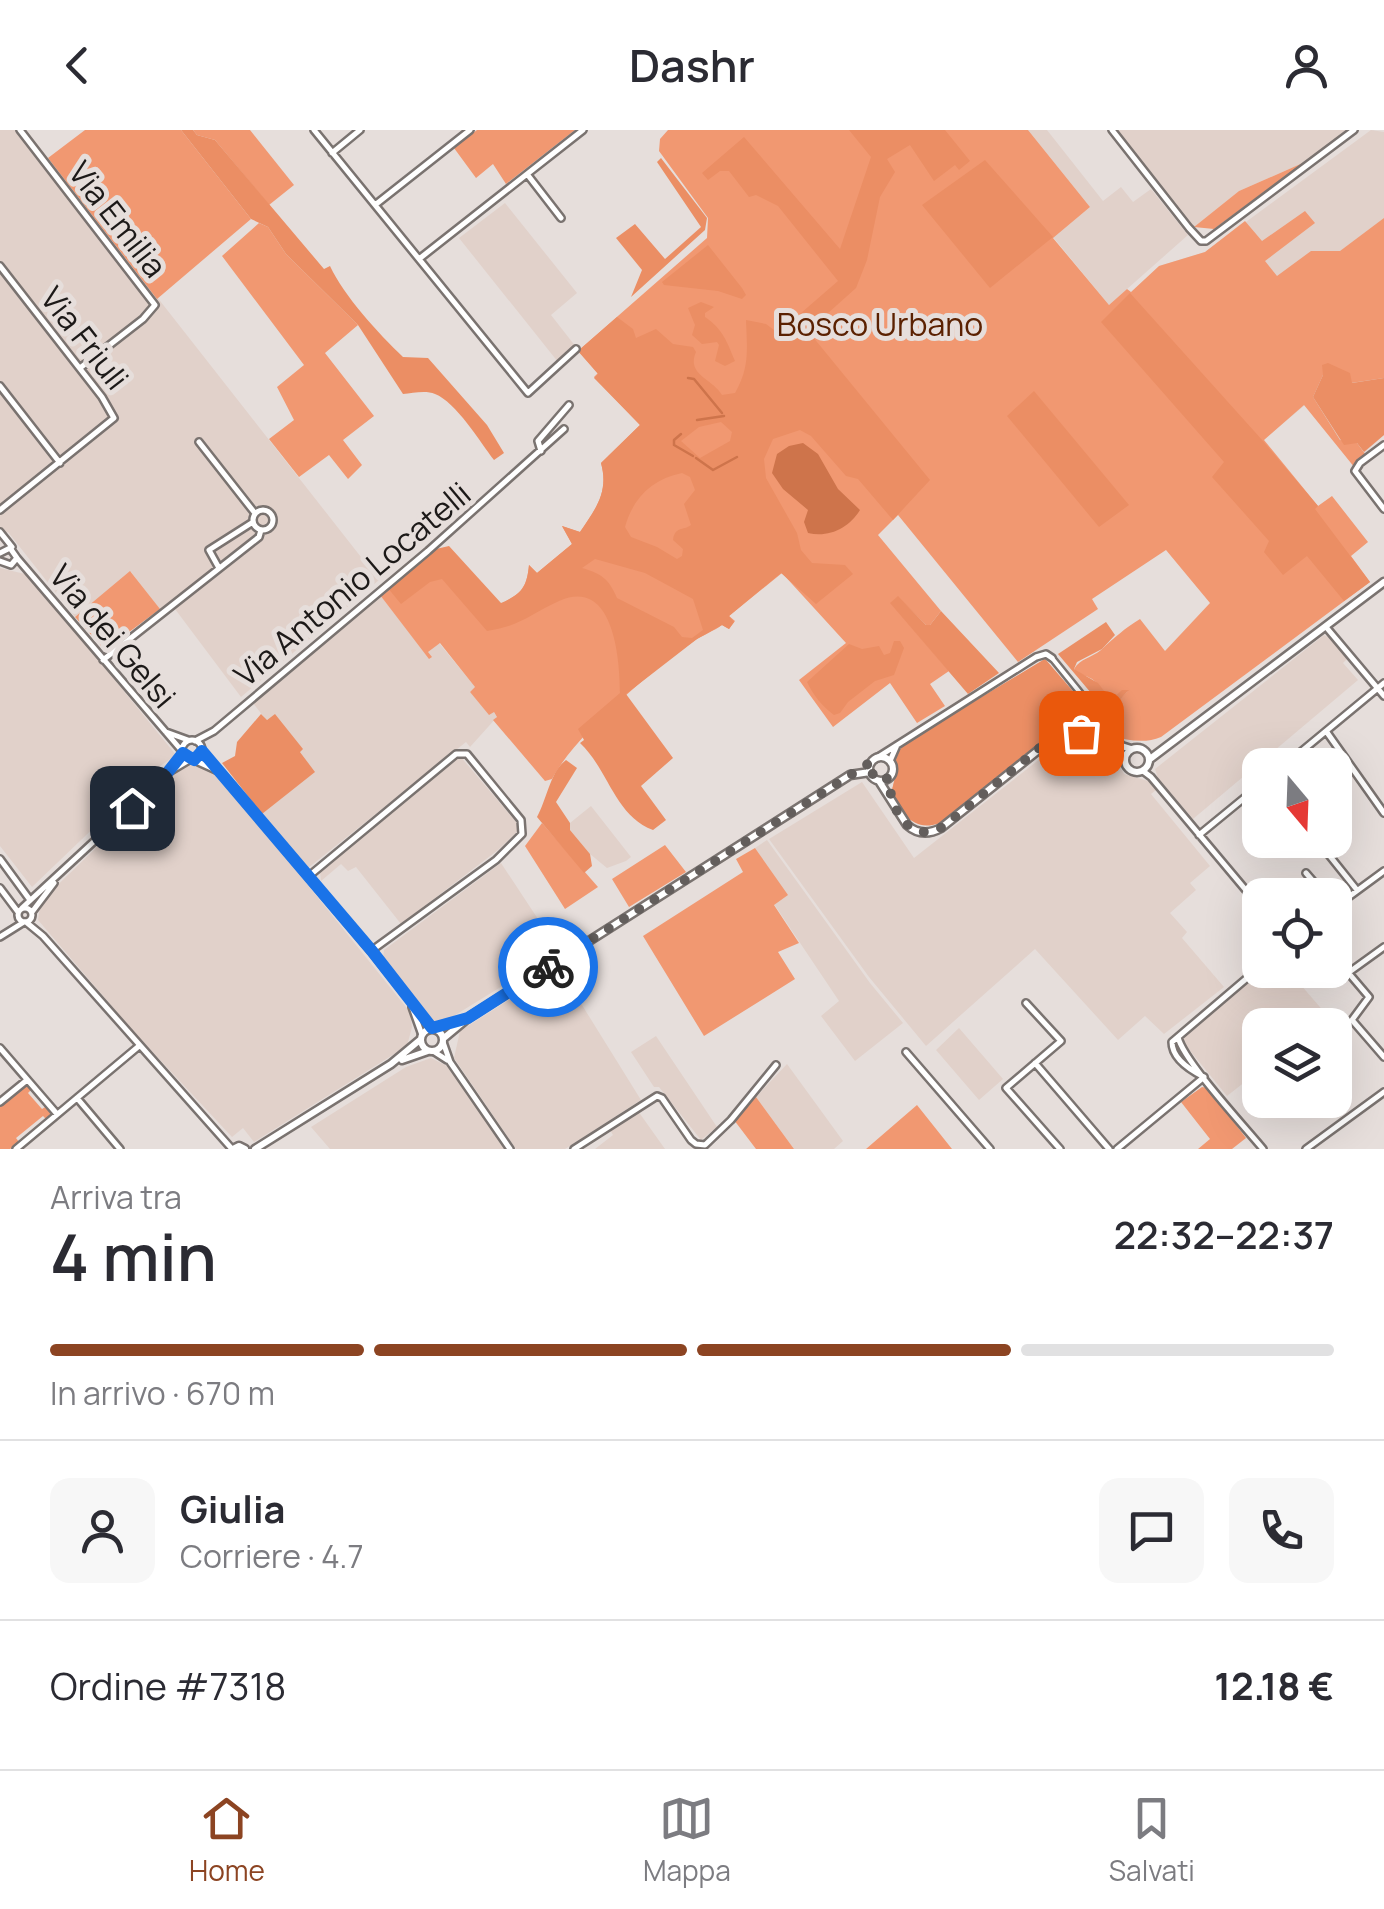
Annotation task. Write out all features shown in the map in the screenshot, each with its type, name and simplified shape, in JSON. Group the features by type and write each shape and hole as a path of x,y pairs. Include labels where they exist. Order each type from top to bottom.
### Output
{"street":[{"name":"Via Emilia","path":"20,130 154,306 80,368"},
{"path":"314,130 528,393 576,349"},
{"path":"332,152 360,130"},
{"path":"375,206 470,130"},
{"path":"419,259 582,130"},
{"path":"1112,130 1201,241 1217,235 1354,130"},
{"path":"526,174 561,218"},
{"name":"Via Friuli","path":"0,266 114,418 0,510"},
{"path":"0,386 60,463"},
{"path":"564,429 541,450 538,441 569,405"},
{"path":"199,442 254,512 254,522 261,530"},
{"path":"1384,445 1356,466 1359,478 1384,510"},
{"name":"Via Antonio Locatelli","path":"192,741 214,731 541,450"},
{"path":"102,660 259,536 261,530 271,526 271,513 254,512"},
{"path":"219,568 210,550 254,522"},
{"path":"0,534 16,558 3,560"},
{"path":"0,534 3,560"},
{"path":"3,560 13,550"},
{"name":"Via dei Gelsi","path":"16,558 191,760"},
{"path":"3,560 29,571"},
{"path":"1143,771 1166,744 1384,582"},
{"path":"1326,626 1381,686 1384,696"},
{"path":"391,1064 430,1051 468,1018 1036,657 1046,654 1052,658 1120,742"},
{"path":"1306,748 1381,686"},
{"path":"163,730 192,741 202,750 372,951 444,1040 450,1062 510,1149"},
{"name":"Via Antonio Locatelli","path":"168,772 191,760 214,731"},
{"path":"1326,731 1384,812"},
{"path":"870,772 909,827 931,833 1056,736 1081,733 1131,750 1166,744"},
{"path":"2,935 30,900 168,772 192,741"},
{"path":"890,798 890,761 897,744"},
{"path":"1109,744 1130,770 1152,777 1242,886"},
{"path":"1140,748 1150,759"},
{"path":"1124,758 1131,750"},
{"path":"309,876 456,754 467,754 521,820 522,834 496,860 372,951"},
{"path":"191,760 220,772"},
{"path":"873,761 890,761"},
{"path":"870,772 873,761"},
{"path":"853,774 870,772"},
{"path":"878,781 889,778"},
{"path":"1199,835 1242,800"},
{"path":"1331,858 1357,890"},
{"path":"0,859 30,900"},
{"path":"2,935 29,918 65,870"},
{"path":"1352,894 1384,871"},
{"path":"1306,873 1310,878"},
{"path":"0,888 232,1149 245,1149"},
{"path":"25,893 39,892"},
{"path":"20,911 29,918"},
{"path":"1352,970 1384,947"},
{"path":"1352,978 1369,1000 1352,1020 1384,1056"},
{"path":"1242,982 1178,1034 1180,1044 1204,1077 1262,1149"},
{"path":"1026,1002 1060,1040 1006,1088 1060,1149"},
{"path":"412,1004 430,1051 450,1062"},
{"path":"254,1149 391,1064 435,1029 468,1018"},
{"path":"16,1149 138,1046"},
{"path":"0,1048 58,1114"},
{"path":"906,1052 990,1149"},
{"path":"1035,1063 1109,1149"},
{"path":"574,1149 658,1096 691,1140 704,1144 730,1120 776,1065"},
{"path":"1117,1149 1204,1077"},
{"path":"0,1102 27,1080"},
{"path":"1306,1149 1384,1092"},
{"path":"77,1098 120,1149"}],"shaded area":[{"path":"0,130 26,130 379,580 241,697 175,609 165,616 131,572 75,617 8,532 0,538"},
{"path":"181,130 193,130 215,140 324,269 330,266 353,302 383,337 403,357 428,358 487,425 504,453 494,460 443,398 428,392 403,394 358,325 286,254 268,227 251,219"},
{"path":"849,130 945,130 970,161 959,170 955,165 934,181 910,145 887,159 895,172 880,197 867,260 856,288 808,331 930,480 893,520 858,479 846,476 811,436 800,430 773,439 764,459 766,478 797,533 801,550 812,563 845,565 853,574 816,604 781,573 729,616 734,622 729,629 722,625 697,639 626,694 673,758 641,786 666,820 653,830 630,814 580,743 584,740 578,729 620,693 610,625 592,600 577,596 559,601 517,623 487,631 442,579 430,582 401,604 387,587 436,549 449,546 501,603 522,589 529,565 537,573 572,544 562,526 580,532 602,491 601,463 640,425 594,378 598,374 578,351 617,317 633,329 636,338 656,329 673,344 693,347 697,371 722,395 735,393 745,366 746,320 766,324 778,333 838,281 778,206 756,195 749,197 729,171 720,171 708,180 702,173 744,137 840,249 871,157","holes":["721,422 732,432 730,441 700,458 681,441 699,427","682,473 690,477 695,490 684,504 691,525 674,536 673,540 683,549 677,559 631,537 625,527 645,491","595,559 645,573 693,599 703,630 692,638 682,637 674,627 617,598 604,578 582,568"]},
{"path":"1028,130 1047,130 1103,201 1121,187 1133,202 1151,189 1188,235 1109,305 1053,237 1090,207"},
{"path":"1116,130 1347,130 1305,162 1239,191 1194,227"},
{"path":"1371,130 1384,132 1384,435 1365,452 1368,458 1355,468 1305,405 1263,440 1159,266 1205,252"},
{"path":"661,158 707,218 705,230 631,297 642,270 616,238 635,224 665,259 701,227 657,162"},
{"path":"985,160 1053,237 990,288 922,205"},
{"path":"505,203 577,293 551,315 576,347 558,362 459,238"},
{"path":"708,245 742,288 746,295 742,299 662,282"},
{"path":"1130,293 1318,506 1315,509 1370,582 1344,601 1307,556 1283,575 1264,552 1269,541 1212,477 1224,462 1101,322"},
{"path":"701,302 714,307 705,317 720,331 735,361 725,366 715,361 717,342 702,344 692,335 695,325 688,308"},
{"path":"1328,363 1350,373 1352,383 1384,378 1384,435 1364,452 1357,443 1344,445 1313,397 1323,375 1322,365"},
{"path":"1034,391 1129,505 1099,527 1007,416"},
{"path":"803,443 818,454 838,489 860,510 844,527 831,533 808,533 804,522 808,510 783,489 772,473 777,454"},
{"path":"0,568 29,575 176,755 153,771 32,887 0,846"},
{"path":"380,595 429,658 428,652 439,643 476,688 470,692 489,714 493,711 497,717 470,747 466,742 308,868 262,814 314,772 275,715 266,720 253,703"},
{"path":"898,596 926,625 941,611 999,673 968,694 890,603"},
{"path":"1106,622 1115,635 1102,649 1077,662 1074,669 1098,683 1111,700 1122,690 1129,690 1108,713 1058,654"},
{"path":"1324,635 1347,659 1343,663 1358,680 1277,748 1242,748 1242,778 1193,819 1158,778 1155,769"},
{"path":"894,641 900,641 904,648 894,675 875,681 840,713 830,712 809,687 807,682 849,644 862,649 879,646 884,655 890,653"},
{"path":"1045,659 1110,735 1077,727 1049,735 939,823 915,823 899,806 892,790 898,768 894,758 905,743"},
{"path":"261,714 267,720 275,714 303,749 300,752 315,772 262,814 222,763 235,756 237,742"},
{"path":"1075,741 1112,752 1124,774 1148,781 1156,790 1151,794 1210,866 1190,883 1196,890 1170,913 1187,932 1182,938 1224,987 1164,1034 1145,1016 1118,1040 1035,949 926,1046 869,977 769,839 862,782 914,858 1055,747"},
{"path":"460,756 517,823 517,832 498,850 401,924 356,867 348,871 341,864 321,881 320,872"},
{"path":"566,760 577,768 556,802 570,823 570,830 590,854 592,866 584,873 537,817 552,779"},
{"path":"188,762 220,776 410,1012 412,1027 407,1046 254,1142 243,1128 232,1137 134,1032 38,920 41,901"},
{"path":"591,806 631,857 626,861 607,868 570,830 570,823"},
{"path":"767,840 903,1023 855,1061 821,1016 839,1001 774,904 787,895 755,848"},
{"path":"501,863 559,951 444,1022 435,1022 383,959 384,950"},
{"path":"559,968 641,1100 565,1149 516,1149 454,1058 460,1031"},
{"path":"1242,987 1304,988 1321,1008 1242,1008 1242,1084 1227,1096 1183,1042 1184,1036"},
{"path":"959,1028 1003,1079 979,1100 936,1050"},
{"path":"656,1036 717,1127 701,1140 659,1087 654,1087 631,1052"},
{"path":"431,1058 447,1066 505,1149 330,1149 311,1127 406,1067"},
{"path":"787,1064 843,1141 834,1149 794,1149 756,1097"},
{"path":"638,1111 665,1149 595,1149 613,1135 610,1130"}],"green space":[{"path":"85,130 181,130 251,219 157,299 48,158"},
{"path":"193,130 250,130 294,185 269,205 215,140"},
{"path":"477,130 575,130 506,184 493,164 476,178 454,148"},
{"name":"Bosco Urbano","path":"668,130 1028,130 1090,207 1053,238 1109,305 1127,289 1131,292 1159,266 1205,252 1245,221 1262,241 1305,211 1315,223 1265,261 1277,276 1311,251 1340,251 1384,218 1384,378 1351,383 1323,375 1313,397 1340,440 1357,443 1368,458 1355,468 1304,405 1264,440 1318,506 1332,496 1368,542 1351,556 1370,582 1161,737 1134,740 1078,730 1049,735 939,824 909,820 892,790 897,768 894,758 905,743 1045,659 1099,721 1128,691 1112,700 1095,681 1074,669 1077,665 1140,619 1165,651 1210,603 1166,550 1092,599 1098,609 1018,662 898,515 878,535 941,611 926,625 898,597 891,603 949,671 930,684 945,706 917,723 890,683 833,727 799,680 846,643 782,573 729,616 735,621 729,629 722,625 697,639 637,686 578,743 552,779 545,781 493,720 497,717 494,712 489,715 470,692 475,687 440,643 428,652 432,657 429,659 380,595 436,549 488,613 521,590 529,565 537,573 572,544 562,526 580,532 591,516 602,492 601,463 640,425 594,377 598,373 578,351 707,238 708,218 659,151 660,139"},
{"path":"1305,162 1214,229 1194,227 1239,191"},
{"path":"259,223 268,227 286,254 358,325 325,353 374,416 343,440 362,465 348,479 329,455 299,477 269,439 294,420 277,387 304,365 222,256"},
{"path":"130,571 160,609 105,650 75,617"},
{"path":"542,823 598,887 565,909 525,846"},
{"path":"665,845 686,872 629,907 612,879"},
{"path":"755,848 788,895 774,905 799,943 778,952 795,979 704,1036 643,936 743,872 736,859"},
{"path":"28,1084 32,1089 28,1093 42,1109 47,1106 51,1115 46,1119 43,1116 16,1138 19,1142 10,1149 0,1149 0,1104"},
{"path":"1202,1087 1208,1088 1246,1138 1232,1149 1198,1149 1210,1139 1181,1102"},
{"path":"756,1097 794,1149 756,1149 734,1120"},
{"path":"917,1105 952,1149 866,1149"}],"waterway":[{"path":"688,378 694,379 722,413"},
{"path":"697,420 724,416"},
{"path":"681,434 674,445 693,456"},
{"path":"696,458 713,470 737,457"}],"way so far":[{"path":"548,967 871,762 872,777 878,781 889,778 890,798 907,825 918,832 931,833 1052,738 1081,733"}],"route":[{"path":"132,808 183,753 194,760 202,751 372,951 432,1028 468,1018 548,967"}]}
